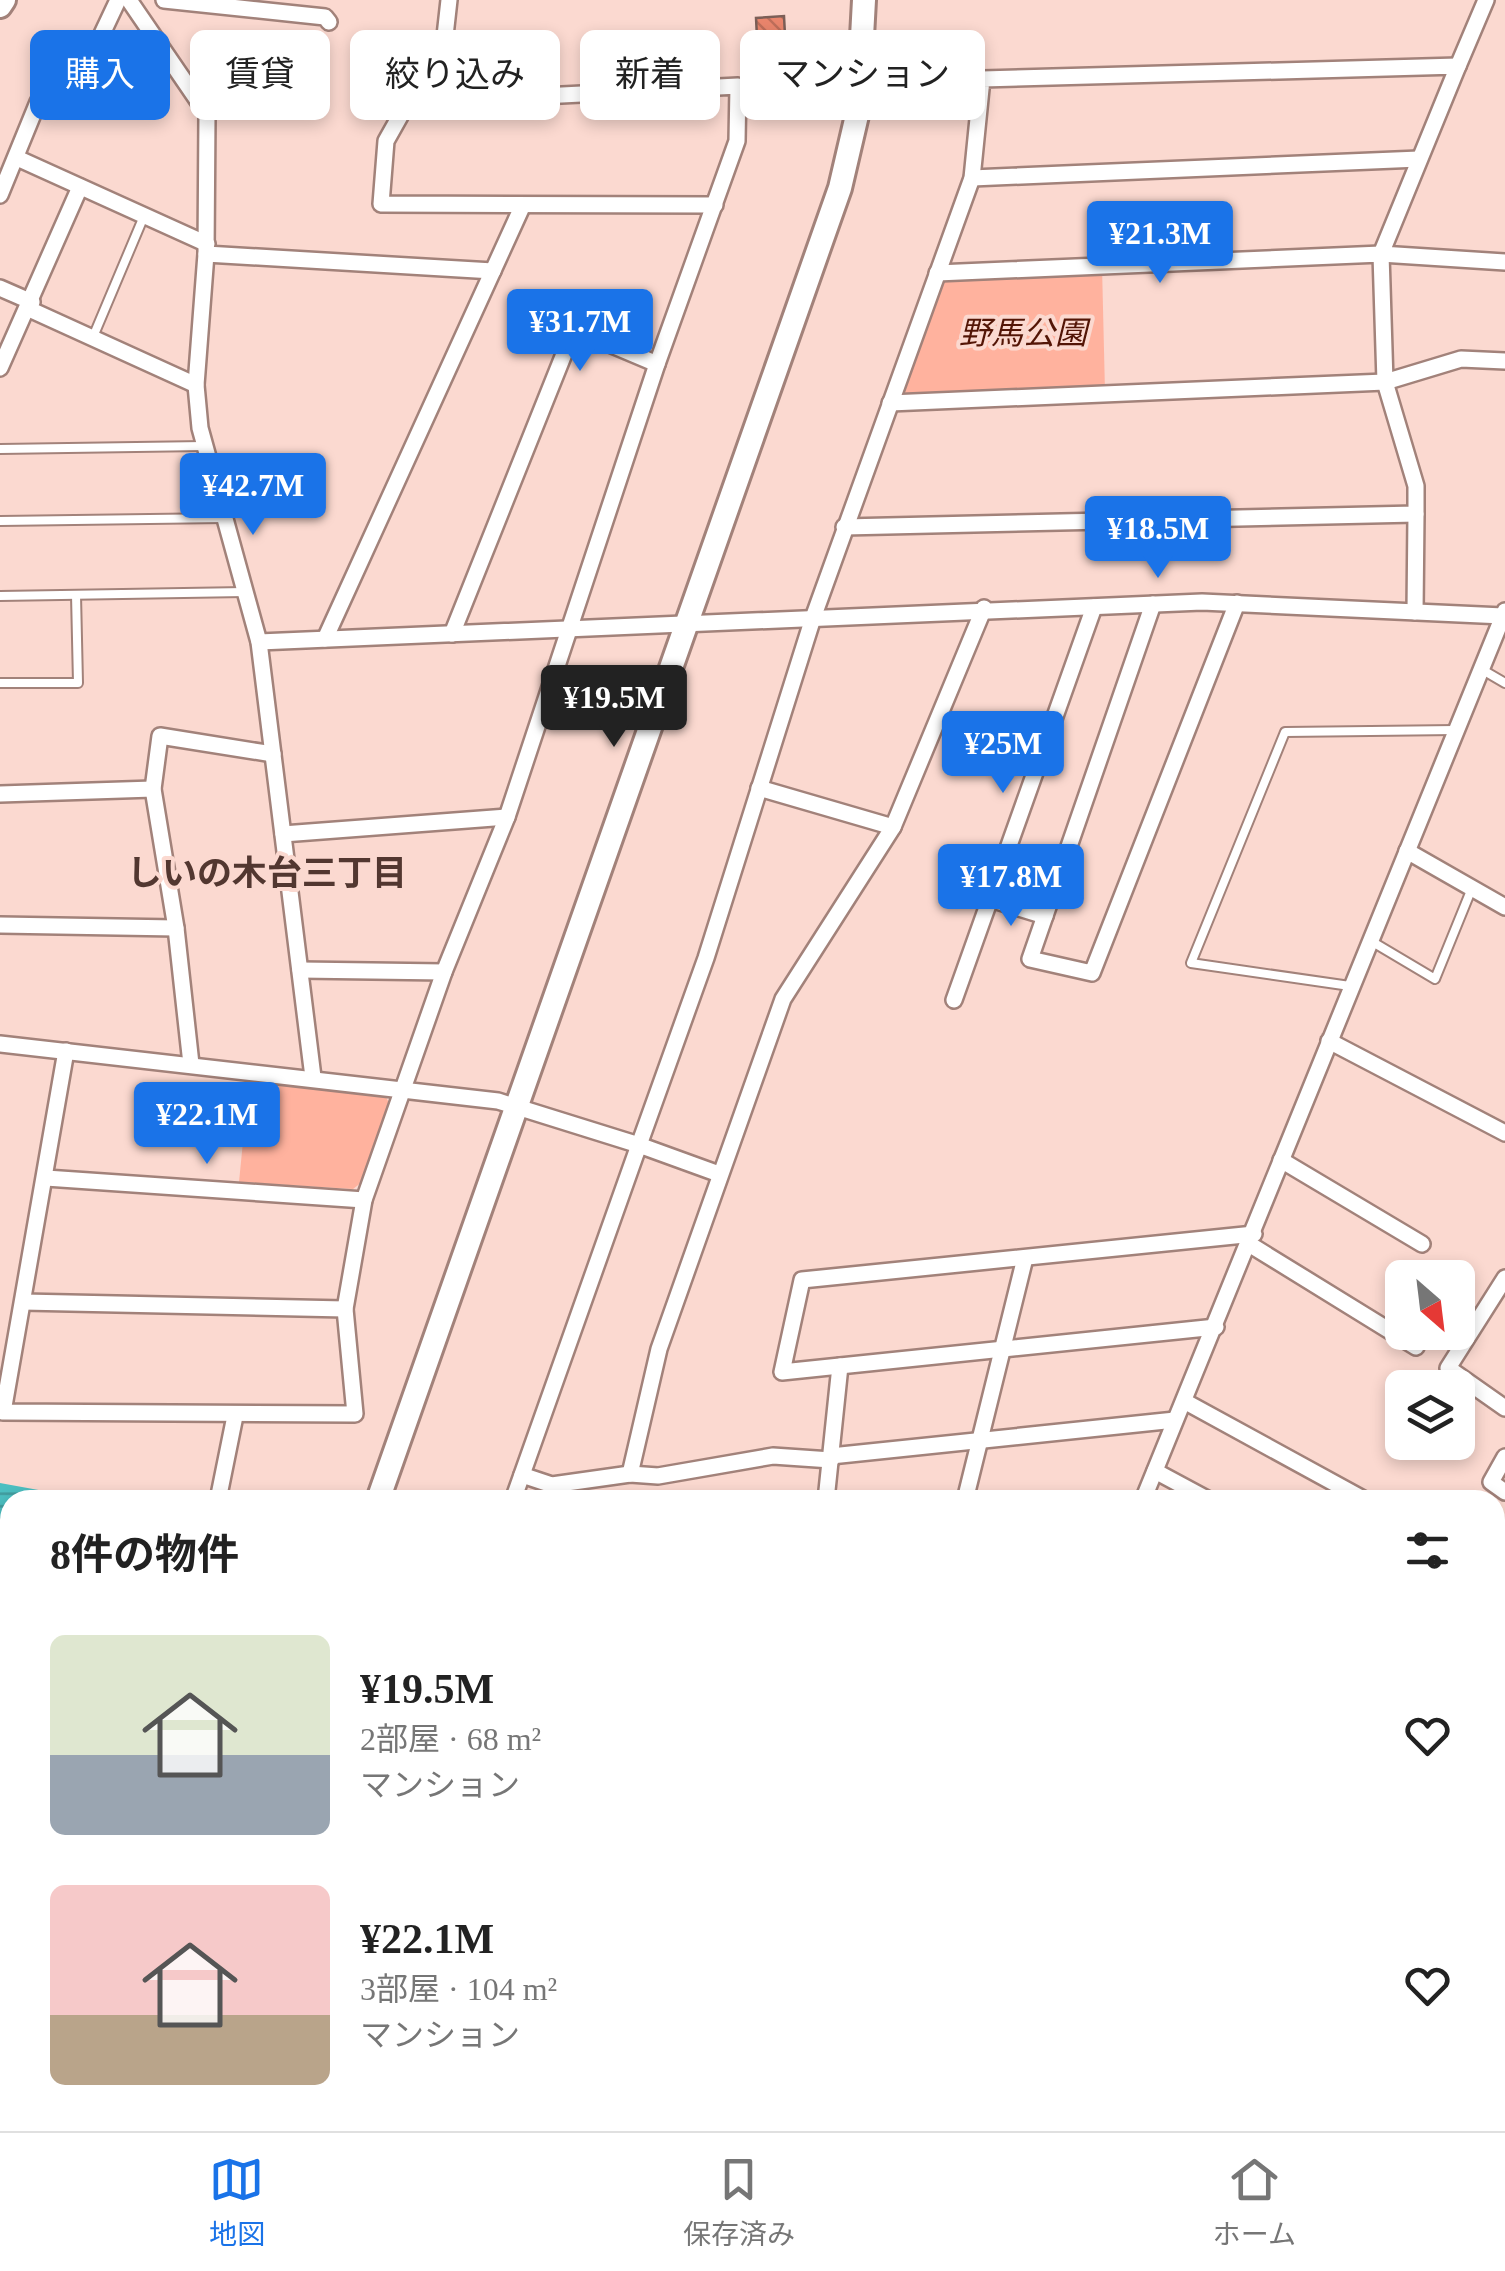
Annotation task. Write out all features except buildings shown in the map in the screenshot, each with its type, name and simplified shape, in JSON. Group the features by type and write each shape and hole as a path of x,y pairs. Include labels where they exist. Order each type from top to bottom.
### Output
{"street":[{"path":"0,196 38,102 94,51 118,0"},
{"path":"128,0 207,114 206,249 196,384 204,446 259,642 313,1078"},
{"path":"164,0 325,16 329,22"},
{"path":"446,30 450,0"},
{"path":"381,1490 840,188 858,111 864,0"},
{"path":"1416,612 1416,486 1385,382 1380,254 1486,0"},
{"path":"985,78 1458,66"},
{"path":"66,1050 4,1412 355,1414 344,1309 364,1200 444,972 507,817 658,364 738,141 738,86 560,95"},
{"path":"398,120 386,141 380,204 715,205"},
{"path":"517,1490 706,958 812,618 972,178 978,120"},
{"path":"17,158 206,249 493,270"},
{"path":"972,178 1420,159"},
{"path":"0,368 80,187"},
{"path":"325,640 522,206"},
{"path":"937,273 1380,254 1505,262"},
{"path":"0,288 93,338 196,384"},
{"path":"452,634 574,329 658,364"},
{"path":"890,403 1385,382 1461,358 1505,361"},
{"path":"844,527 1416,514"},
{"path":"259,642 686,626 984,608 1237,602 1504,614 1148,1490"},
{"path":"1153,604 1030,959 1092,973 1237,602"},
{"path":"954,1000 1094,607"},
{"path":"630,1474 659,1349 782,999 892,827 984,608"},
{"path":"191,1064 176,928 153,789 160,736 273,754"},
{"path":"758,788 892,827"},
{"path":"0,794 153,789"},
{"path":"283,834 507,817"},
{"path":"1407,851 1505,906"},
{"path":"990,899 1045,916"},
{"path":"0,925 176,928"},
{"path":"300,970 444,972"},
{"path":"1329,1041 1505,1133"},
{"path":"0,1044 405,1088 516,1104 719,1174"},
{"path":"1281,1160 1422,1244"},
{"path":"46,1178 364,1200"},
{"path":"1216,1327 782,1372 802,1280 1252,1239 1385,1327"},
{"path":"967,1490 1025,1258"},
{"path":"1505,1278 1448,1368 1505,1408"},
{"path":"23,1302 344,1309"},
{"path":"827,1490 840,1366"},
{"path":"1184,1401 1348,1490"},
{"path":"220,1490 235,1416"},
{"path":"522,1476 552,1485 630,1474 658,1476 773,1456 831,1458 1175,1420"},
{"path":"1502,1490 1491,1482 1505,1457"},
{"path":"1155,1471 1191,1490"}],"lane":[{"path":"93,338 144,216"},
{"path":"0,449 204,446"},
{"path":"0,521 224,518"},
{"path":"0,596 245,592"},
{"path":"0,683 78,684 76,595"},
{"path":"1481,670 1505,683"},
{"path":"1350,986 1191,963 1285,732 1456,730"},
{"path":"1371,941 1435,979 1472,888"}],"green space":[{"name":"野馬公園","path":"1102,266 1105,392 890,403 937,273"},
{"path":"249,1081 385,1095 389,1103 362,1182 353,1189 239,1182"}],"water":[{"path":"0,1483 38,1490 0,1490"}],"district":[{"name":"しいの木台三丁目","path":"267,873"}]}
